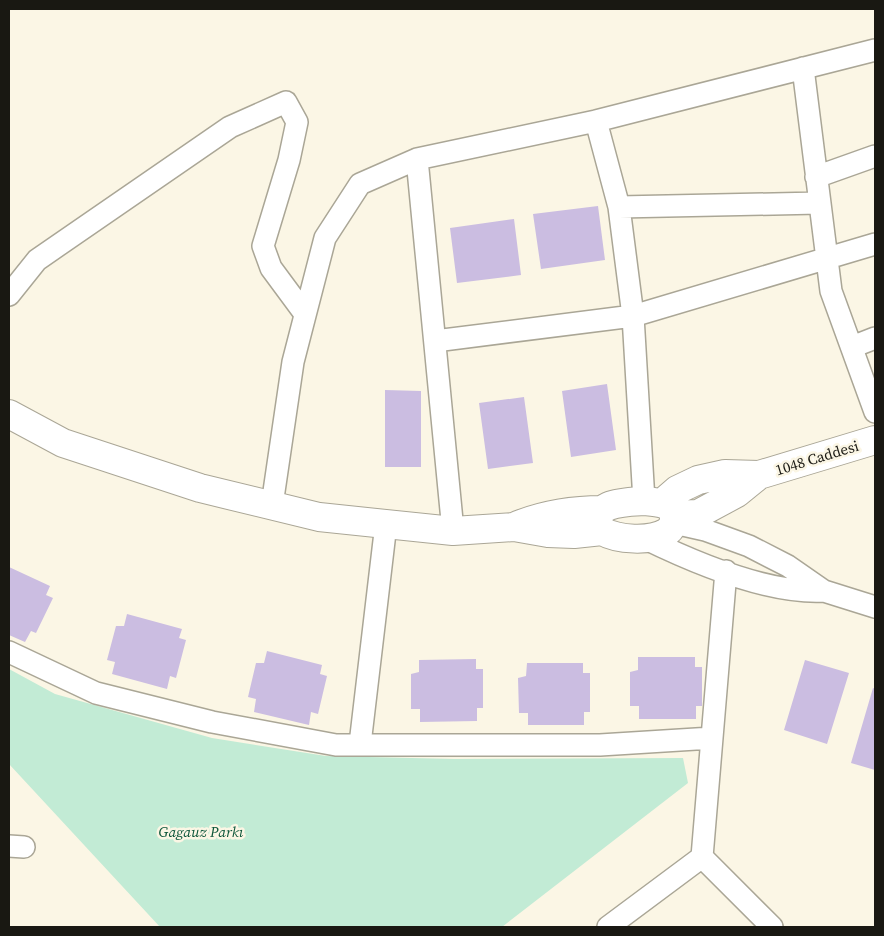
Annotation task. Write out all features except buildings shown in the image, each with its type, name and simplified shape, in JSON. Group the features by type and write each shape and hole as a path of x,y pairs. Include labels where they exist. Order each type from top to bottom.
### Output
{"main road":[{"path":"9,414 63,443 200,488 319,516 453,531 514,527 543,516 568,510 602,520 620,537 644,538 670,530 663,511 626,502 602,520"},
{"name":"1048 Caddesi","path":"663,511 698,514 737,493 759,475 875,440"}],"street":[{"path":"272,505 293,362 325,238 360,184 417,158 596,121 875,50"},
{"path":"803,68 831,291 875,412"},
{"path":"9,295 37,260 230,127 286,102 297,122 289,160 263,246 271,268 305,314"},
{"path":"596,121 619,208 633,316 663,511 705,530 749,546 788,566 824,591 875,608"},
{"path":"816,177 875,156"},
{"path":"417,158 453,531"},
{"path":"619,208 819,203"},
{"path":"435,341 633,316 875,244"},
{"path":"852,347 875,338"},
{"path":"360,744 386,524"},
{"path":"644,538 683,557 770,586 802,592 824,591"},
{"path":"608,927 702,857 726,571"},
{"path":"9,652 96,693 212,722 336,745 600,745 712,738"},
{"path":"702,857 772,927"}],"green space":[{"name":"Gagauz Parkı","path":"9,669 55,694 212,738 326,756 454,759 683,758 688,783 502,927 160,927 9,764"}]}
